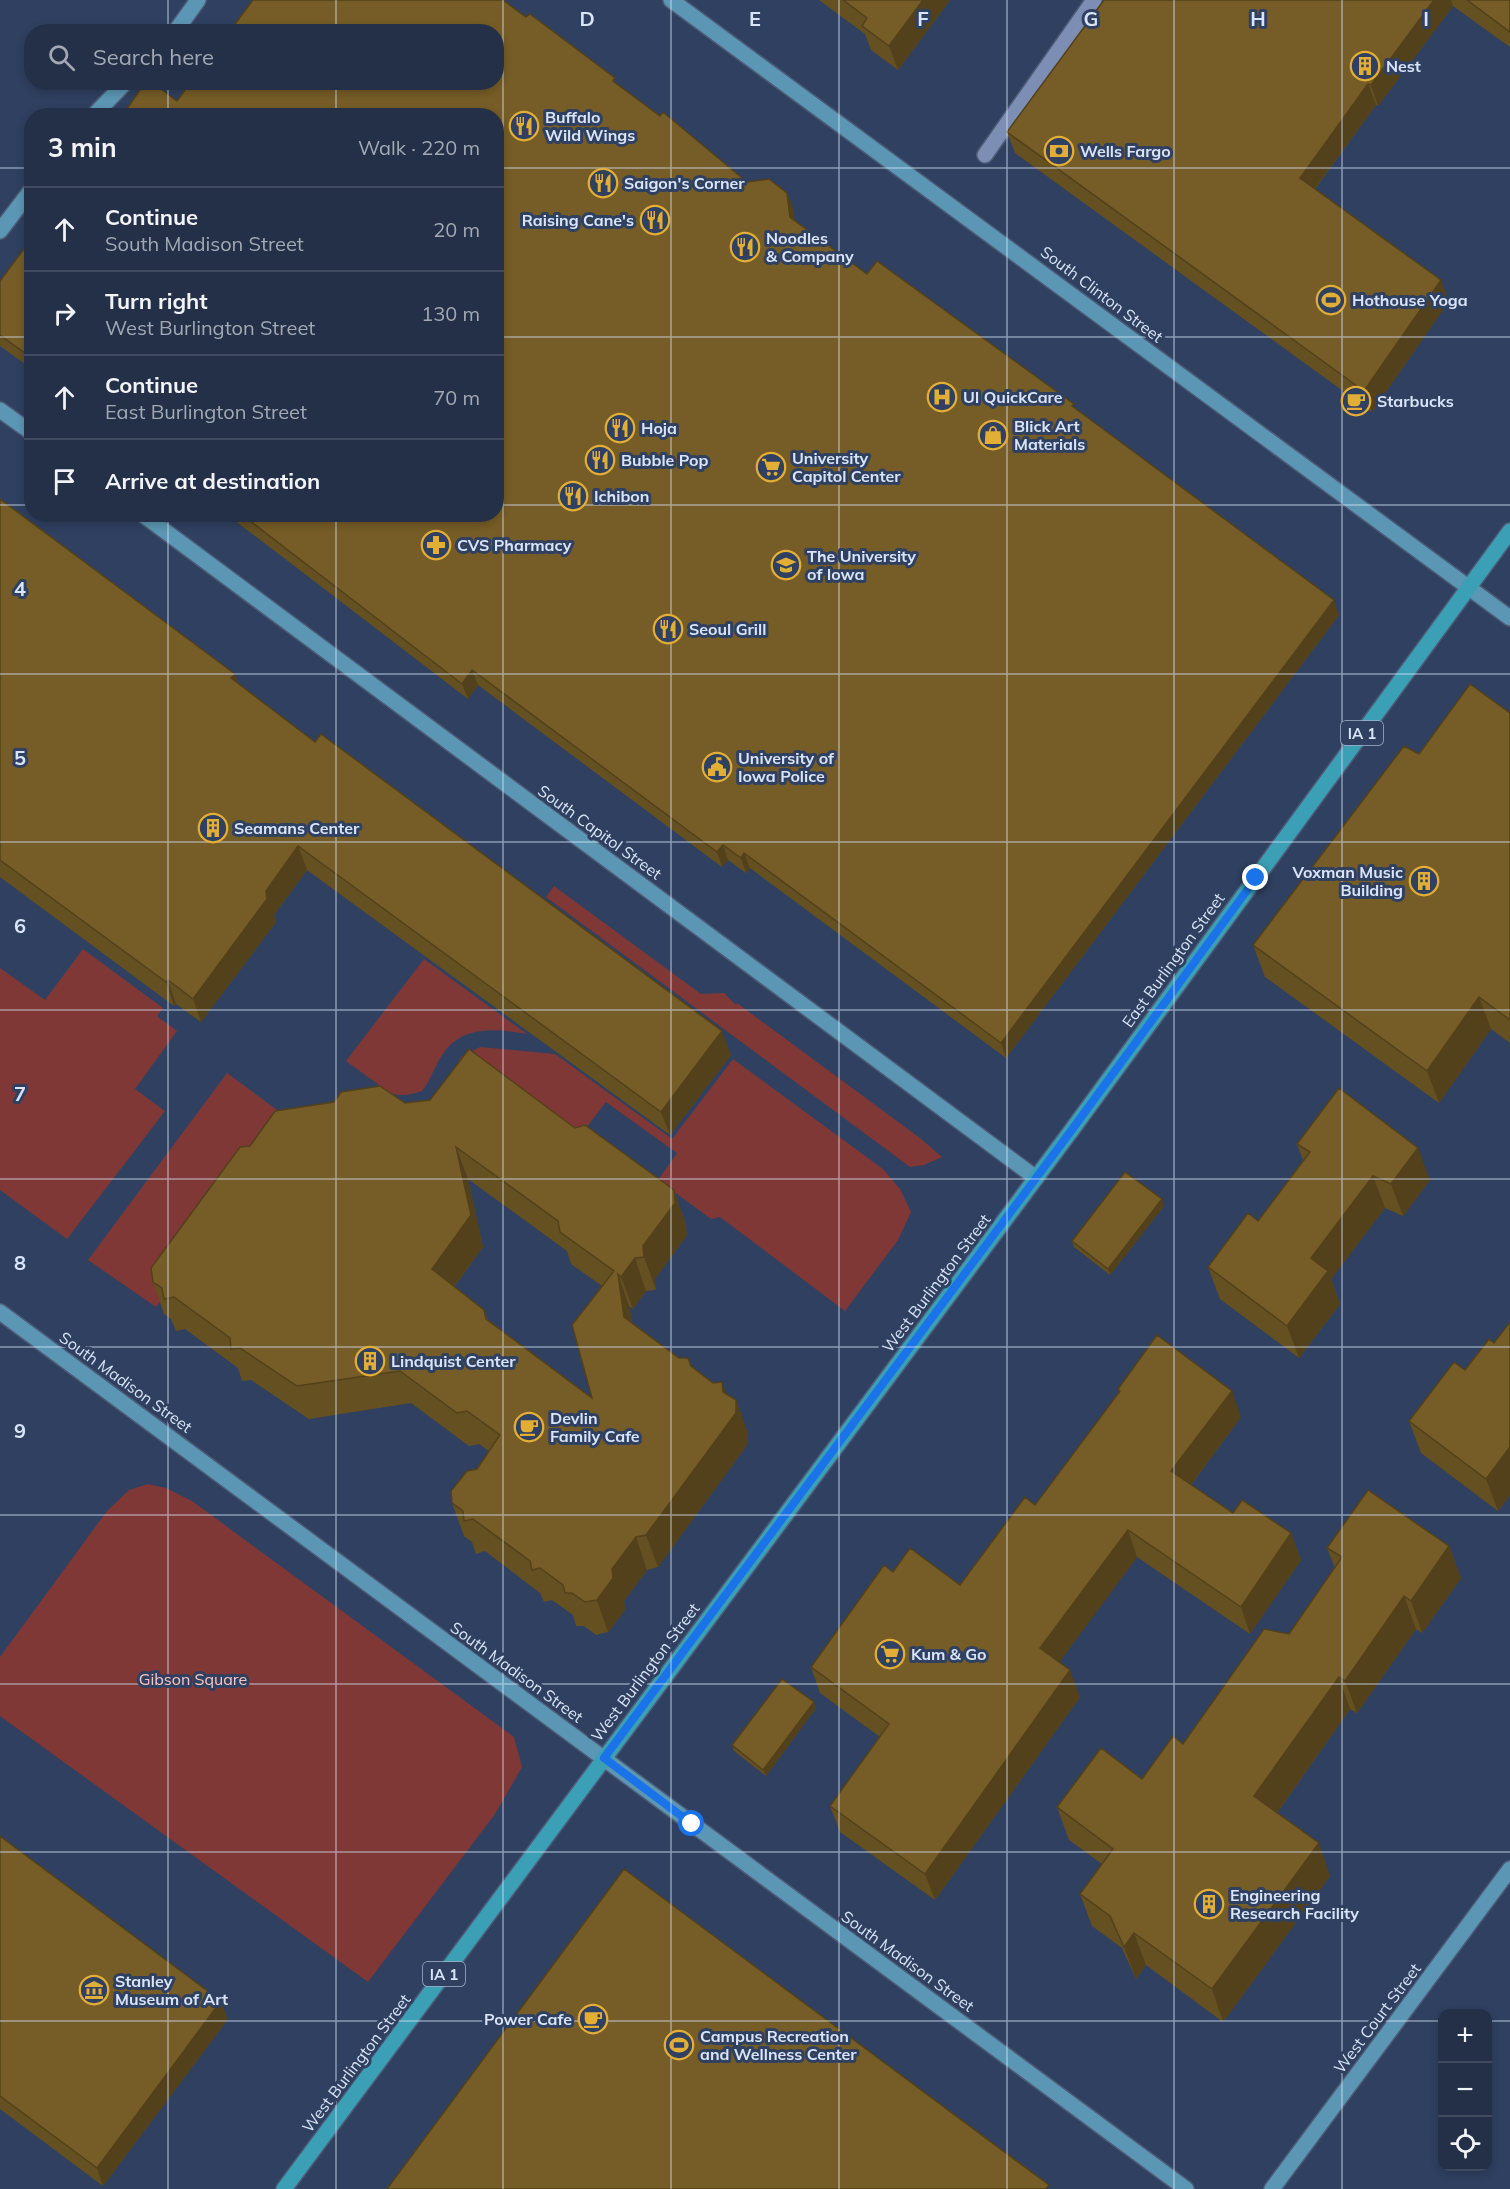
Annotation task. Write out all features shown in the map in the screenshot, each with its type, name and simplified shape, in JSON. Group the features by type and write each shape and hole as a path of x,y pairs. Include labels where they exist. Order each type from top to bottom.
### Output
{"main road":[{"name":"East Burlington Street","path":"1036,1178 1510,531"},
{"name":"West Burlington Street","path":"284,2189 1036,1178"}],"street":[{"path":"181,24 198,0"},
{"name":"South Clinton Street","path":"670,0 1510,618"},
{"path":"985,155 1094,0"},
{"path":"101,108 118,90"},
{"path":"0,231 24,200"},
{"path":"0,410 24,427"},
{"name":"South Capitol Street","path":"153,522 1036,1178"},
{"name":"South Madison Street","path":"0,1312 1186,2189"},
{"name":"West Court Street","path":"1272,2189 1510,1869"}],"green space":[{"path":"554,886 701,994 724,993 736,1005 737,1003 920,1138 942,1157 924,1165 910,1167 546,897"},
{"path":"83,949 163,1008 157,1016 177,1031 135,1089 165,1111 67,1239 0,1190 0,968 45,1000"},
{"path":"424,959 527,1034 494,1030 462,1037 445,1051 422,1091 405,1095 389,1093 377,1089 379,1085 346,1061"},
{"path":"480,1047 555,1054 672,1139 733,1059 883,1169 900,1189 911,1212 898,1240 845,1311 720,1217 711,1219 658,1180 677,1153 606,1102 572,1146 456,1110 420,1109 446,1088 461,1057"},
{"path":"227,1073 299,1126 156,1307 88,1260"},
{"name":"Gibson Square","path":"148,1484 166,1488 192,1501 514,1737 522,1767 495,1814 368,1982 0,1716 0,1657 107,1511 129,1490"}],"building":[{"name":"The University of Iowa","path":"253,0 503,0 526,17 530,14 615,78 613,81 660,116 663,112 747,182 769,179 787,193 790,217 867,274 877,261 1074,404 1072,406 1334,600 1001,1043 744,853 741,858 723,845 717,852 472,670 462,684 251,522 504,522 504,108 128,108 140,90 162,90 177,101 185,90 504,90 504,24 235,24"},
{"path":"843,0 923,0 889,46 862,26 867,18"},
{"path":"1104,0 1434,0 1371,85 1368,84 1300,178 1441,280 1364,391 1007,132"},
{"path":"1467,0 1510,0 1510,32"},
{"path":"24,249 24,352 0,335 0,281"},
{"name":"Seamans Center","path":"0,499 24,517 24,522 31,522 235,674 231,678 315,742 321,734 722,1031 661,1112 298,846 266,891 267,899 193,999 168,980 166,982 0,860"},
{"name":"Voxman Music Building","path":"1470,684 1510,713 1510,1020 1479,997 1427,1071 1253,945 1404,746 1419,754"},
{"name":"Lindquist Center","path":"469,1049 575,1128 585,1125 674,1190 675,1203 643,1246 644,1257 635,1258 621,1277 618,1274 624,1317 679,1358 688,1358 691,1366 713,1383 722,1382 723,1392 736,1400 736,1413 646,1535 636,1537 612,1569 613,1578 597,1600 585,1602 572,1593 565,1593 563,1585 540,1568 532,1570 530,1561 473,1519 464,1521 463,1511 452,1503 451,1491 467,1471 477,1469 500,1435 467,1411 457,1413 400,1371 297,1386 240,1348 231,1349 230,1338 174,1297 164,1299 162,1288 153,1282 151,1268 240,1147 250,1146 275,1111 334,1102 341,1092 380,1086 405,1103 430,1100","holes":["456,1147 558,1221 560,1232 614,1271 572,1325 592,1398 486,1319 484,1310 432,1269 471,1215"]},
{"path":"1339,1088 1418,1148 1391,1184 1373,1176 1311,1258 1328,1271 1287,1326 1208,1267 1248,1213 1258,1221 1310,1152 1297,1144"},
{"path":"1125,1172 1162,1199 1108,1269 1072,1241"},
{"path":"1510,1322 1510,1447 1486,1479 1409,1421 1454,1362 1465,1370 1489,1339 1494,1343"},
{"path":"1157,1335 1232,1391 1171,1471 1233,1513 1242,1500 1291,1533 1241,1607 1128,1530 1040,1648 1070,1670 925,1874 830,1806 889,1724 811,1667 884,1565 893,1572 910,1548 960,1585 1025,1497 1035,1505 1120,1391 1118,1389"},
{"path":"1368,1490 1449,1546 1411,1601 1404,1596 1345,1681 1339,1677 1254,1796 1319,1843 1212,1989 1134,1933 1124,1947 1110,1916 1080,1894 1113,1849 1057,1807 1101,1748 1142,1779 1173,1736 1183,1744 1264,1629 1289,1634 1342,1557 1327,1548"},
{"path":"782,1679 814,1702 763,1770 732,1745"},
{"name":"Stanley Museum of Art","path":"0,1836 221,2001 97,2168 0,2096"},
{"name":"Campus Recreation and Wellness Center","path":"624,1869 1049,2185 1046,2189 387,2189"}],"place":[{"name":"Nest","path":"1365,66"},
{"name":"Buffalo Wild Wings","path":"524,126"},
{"name":"Wells Fargo","path":"1059,151"},
{"name":"Saigon's Corner","path":"603,183"},
{"name":"Raising Cane's","path":"655,220"},
{"name":"Noodles & Company","path":"745,247"},
{"name":"Hothouse Yoga","path":"1331,300"},
{"name":"UI QuickCare","path":"942,397"},
{"name":"Starbucks","path":"1356,401"},
{"name":"Hoja","path":"620,428"},
{"name":"Blick Art Materials","path":"993,435"},
{"name":"Bubble Pop","path":"600,460"},
{"name":"University Capitol Center","path":"771,467"},
{"name":"Ichibon","path":"573,496"},
{"name":"CVS Pharmacy","path":"436,545"},
{"name":"The University of Iowa","path":"786,565"},
{"name":"Seoul Grill","path":"668,629"},
{"name":"University of Iowa Police","path":"717,767"},
{"name":"Seamans Center","path":"213,828"},
{"name":"Voxman Music Building","path":"1424,881"},
{"name":"Lindquist Center","path":"370,1361"},
{"name":"Devlin Family Cafe","path":"529,1427"},
{"name":"Kum & Go","path":"890,1654"},
{"name":"Engineering Research Facility","path":"1209,1904"},
{"name":"Stanley Museum of Art","path":"94,1990"},
{"name":"Power Cafe","path":"593,2019"},
{"name":"Campus Recreation and Wellness Center","path":"679,2045"}],"route":[{"path":"692,1824 604,1758 1071,1131 1256,878"}]}
